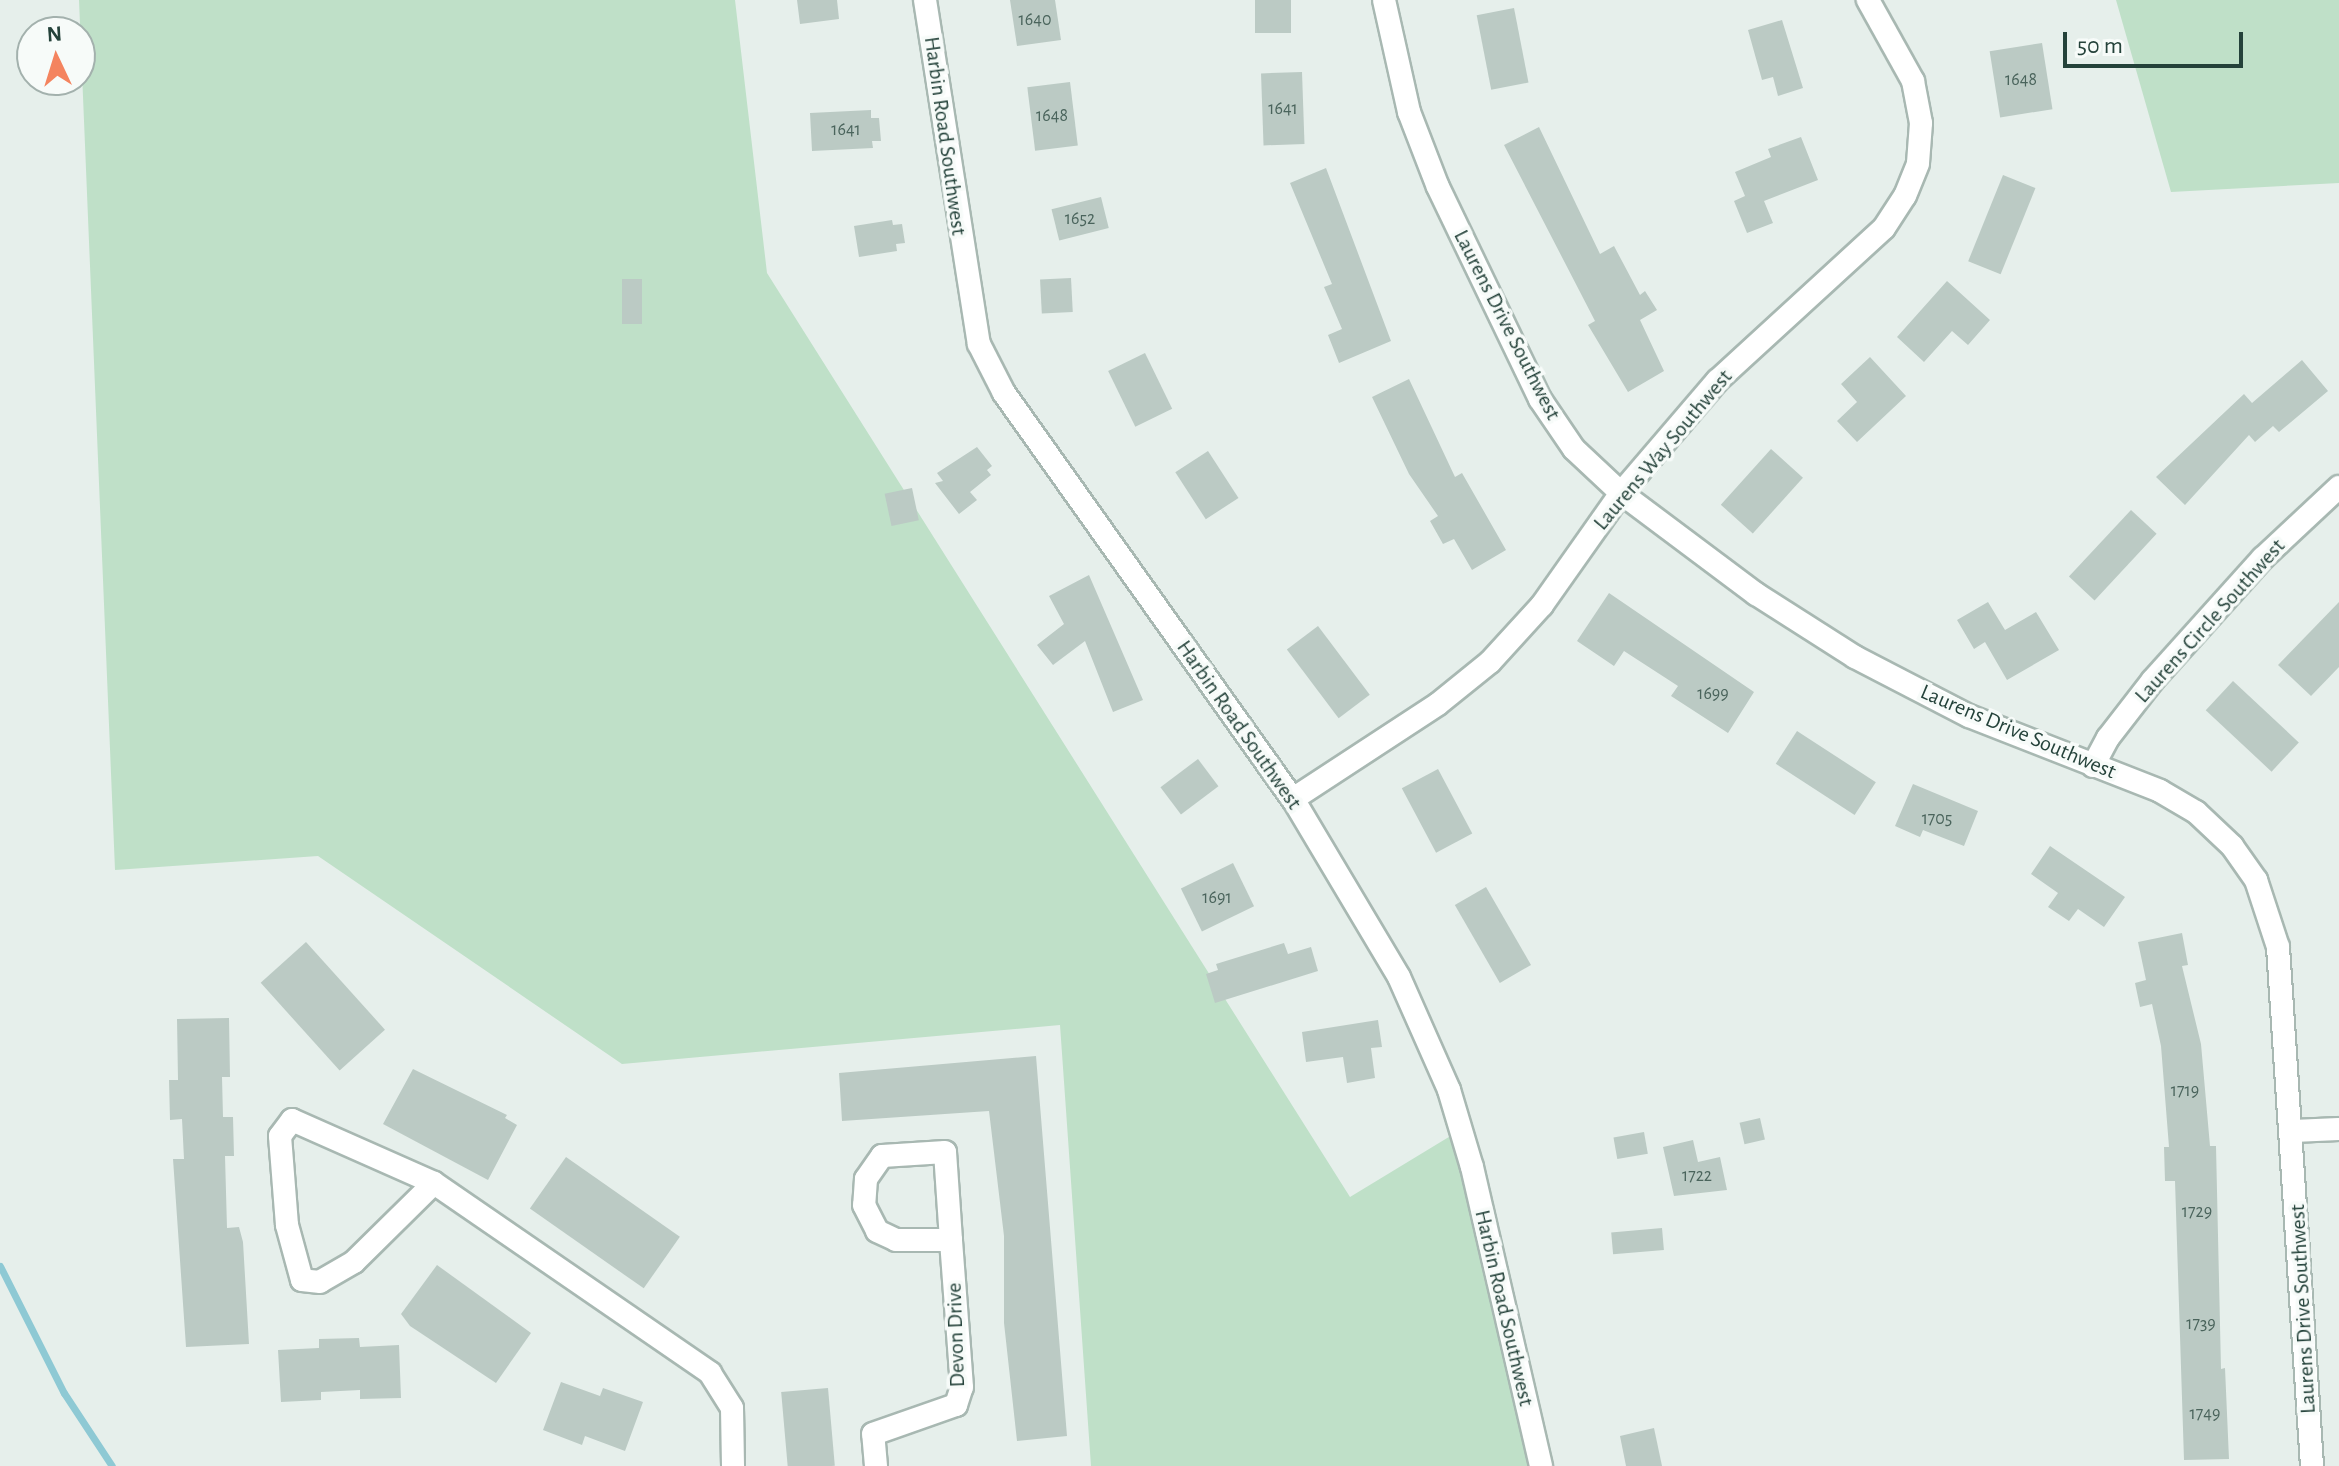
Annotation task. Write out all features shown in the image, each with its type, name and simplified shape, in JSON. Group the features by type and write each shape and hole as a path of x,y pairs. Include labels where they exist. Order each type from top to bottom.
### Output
{"street":[{"name":"Harbin Road Southwest","path":"925,0 979,344 1004,393 1293,799 1399,977 1449,1090 1541,1466"},
{"name":"Laurens Drive Southwest","path":"1384,0 1409,112 1428,162 1540,399 1574,449 1621,493 1756,594 1855,657 1969,716 2160,791 2196,812 2232,846 2256,880 2278,947 2293,1131 2312,1466"},
{"name":"Laurens Way Southwest","path":"1293,799 1438,704 1490,662 1542,605 1621,493 1717,381 1884,228 1905,196 1918,163 1919,109 1913,81 1868,0"},
{"name":"Laurens Circle Southwest","path":"2093,766 2108,738 2153,680 2263,558 2339,487"},
{"path":"434,1183 354,1262 320,1282 302,1280 287,1225 280,1136 292,1120 434,1183 710,1373 732,1408 733,1466"},
{"path":"2293,1131 2339,1129"},
{"name":"Devon Drive","path":"876,1466 873,1434 956,1405 962,1387 945,1152 882,1156 866,1179 864,1205 877,1231 896,1240 951,1240"}],"green space":[{"path":"79,0 735,0 767,273 1350,1197 1462,1129 1543,1466 1091,1466 1060,1025 622,1064 318,856 115,870 83,96 96,96 96,16 80,16"},
{"path":"2116,0 2339,0 2339,183 2171,192"}],"building":[{"path":"797,0 837,0 839,19 800,24"},
{"path":"1010,0 1055,0 1061,40 1017,46"},
{"path":"1255,0 1291,0 1291,33 1255,33"},
{"path":"1514,8 1529,83 1491,90 1477,15"},
{"path":"1782,20 1803,88 1778,96 1773,77 1762,80 1748,30"},
{"path":"2042,43 2052,109 2000,117 1990,51"},
{"path":"1302,72 1305,144 1264,145 1261,73"},
{"path":"1070,82 1078,146 1035,151 1027,87"},
{"path":"871,110 871,118 879,118 881,141 872,141 873,148 812,151 810,113"},
{"path":"1539,127 1600,254 1614,246 1640,295 1645,291 1657,310 1640,320 1664,371 1628,392 1588,325 1595,321 1504,145"},
{"path":"1801,137 1818,180 1764,201 1773,223 1747,233 1734,201 1745,196 1735,172 1771,157 1768,149"},
{"path":"1326,168 1391,341 1339,363 1328,335 1342,329 1324,287 1332,284 1290,183"},
{"path":"2003,175 2035,188 2001,274 1968,261"},
{"path":"1101,197 1109,228 1059,240 1052,209"},
{"path":"892,220 893,225 902,224 905,243 896,244 897,251 859,257 854,226"},
{"path":"1071,278 1073,312 1042,314 1040,280"},
{"path":"622,279 642,279 642,324 622,324"},
{"path":"1947,281 1990,320 1968,345 1952,331 1924,362 1897,337"},
{"path":"1145,353 1172,409 1135,427 1108,371"},
{"path":"1870,357 1906,396 1857,442 1837,421 1857,402 1841,384"},
{"path":"2302,360 2328,391 2279,432 2273,426 2255,442 2249,435 2185,505 2156,477 2244,394 2252,403"},
{"path":"1409,379 1455,477 1462,473 1506,550 1472,570 1454,539 1443,544 1430,521 1438,516 1409,474 1372,397"},
{"path":"977,447 992,466 987,470 991,475 970,492 977,500 959,514 935,483 943,481 937,473"},
{"path":"1771,449 1803,478 1753,534 1721,505"},
{"path":"1208,451 1238,498 1206,519 1175,472"},
{"path":"912,488 919,520 891,526 885,494"},
{"path":"2131,510 2157,534 2095,600 2069,577"},
{"path":"1089,575 1143,700 1113,712 1085,641 1053,665 1037,645 1064,624 1049,596"},
{"path":"1609,593 1754,692 1728,733 1671,696 1678,686 1624,651 1614,666 1577,641"},
{"path":"1988,602 2005,630 2036,612 2059,650 2007,680 1985,642 1974,649 1957,620"},
{"path":"2339,602 2339,667 2311,696 2278,665"},
{"path":"1318,626 1370,695 1339,718 1287,649"},
{"path":"2233,681 2299,742 2272,772 2206,710"},
{"path":"1797,731 1876,782 1855,815 1776,764"},
{"path":"1198,759 1218,786 1181,814 1160,787"},
{"path":"1438,769 1472,833 1436,853 1402,788"},
{"path":"1913,784 1978,811 1964,846 1923,830 1920,837 1895,826"},
{"path":"2050,846 2125,897 2104,927 2078,909 2069,921 2048,907 2058,893 2031,874"},
{"path":"1233,863 1254,906 1202,932 1181,888"},
{"path":"1486,887 1531,965 1500,983 1455,905"},
{"path":"2182,933 2188,965 2182,966 2201,1044 2210,1146 2216,1146 2221,1369 2225,1368 2229,1459 2184,1460 2175,1181 2165,1181 2164,1147 2169,1147 2161,1046 2152,1004 2140,1007 2135,983 2146,980 2138,942"},
{"path":"306,942 385,1030 340,1071 261,983"},
{"path":"1284,943 1288,954 1311,947 1318,971 1215,1003 1206,974 1218,970 1216,964"},
{"path":"229,1018 230,1077 222,1077 223,1117 233,1117 234,1156 225,1156 227,1228 239,1227 243,1242 249,1344 186,1347 173,1159 184,1159 182,1119 170,1120 169,1080 178,1080 177,1019"},
{"path":"1378,1020 1382,1047 1371,1048 1375,1078 1347,1083 1343,1057 1306,1062 1302,1032"},
{"path":"1036,1056 1067,1436 1017,1441 1004,1323 1004,1236 989,1111 842,1121 839,1073"},
{"path":"413,1069 507,1115 505,1118 517,1125 488,1180 383,1124"},
{"path":"1760,1118 1765,1139 1744,1144 1740,1123"},
{"path":"1644,1132 1648,1154 1617,1159 1613,1137"},
{"path":"1693,1140 1698,1162 1720,1157 1727,1190 1674,1196 1663,1147"},
{"path":"566,1157 680,1237 644,1288 530,1209"},
{"path":"1662,1228 1664,1250 1613,1254 1611,1232"},
{"path":"437,1265 531,1333 496,1383 410,1326 401,1314"},
{"path":"359,1338 360,1347 399,1345 401,1398 360,1399 360,1390 321,1392 321,1400 281,1402 278,1350 319,1348 319,1339"},
{"path":"561,1382 600,1396 603,1388 643,1402 625,1451 585,1436 582,1445 543,1430"},
{"path":"828,1388 835,1466 788,1466 781,1392"},
{"path":"1654,1428 1662,1466 1626,1466 1620,1436"}],"waterway":[{"path":"0,1266 64,1393 112,1466"}]}
